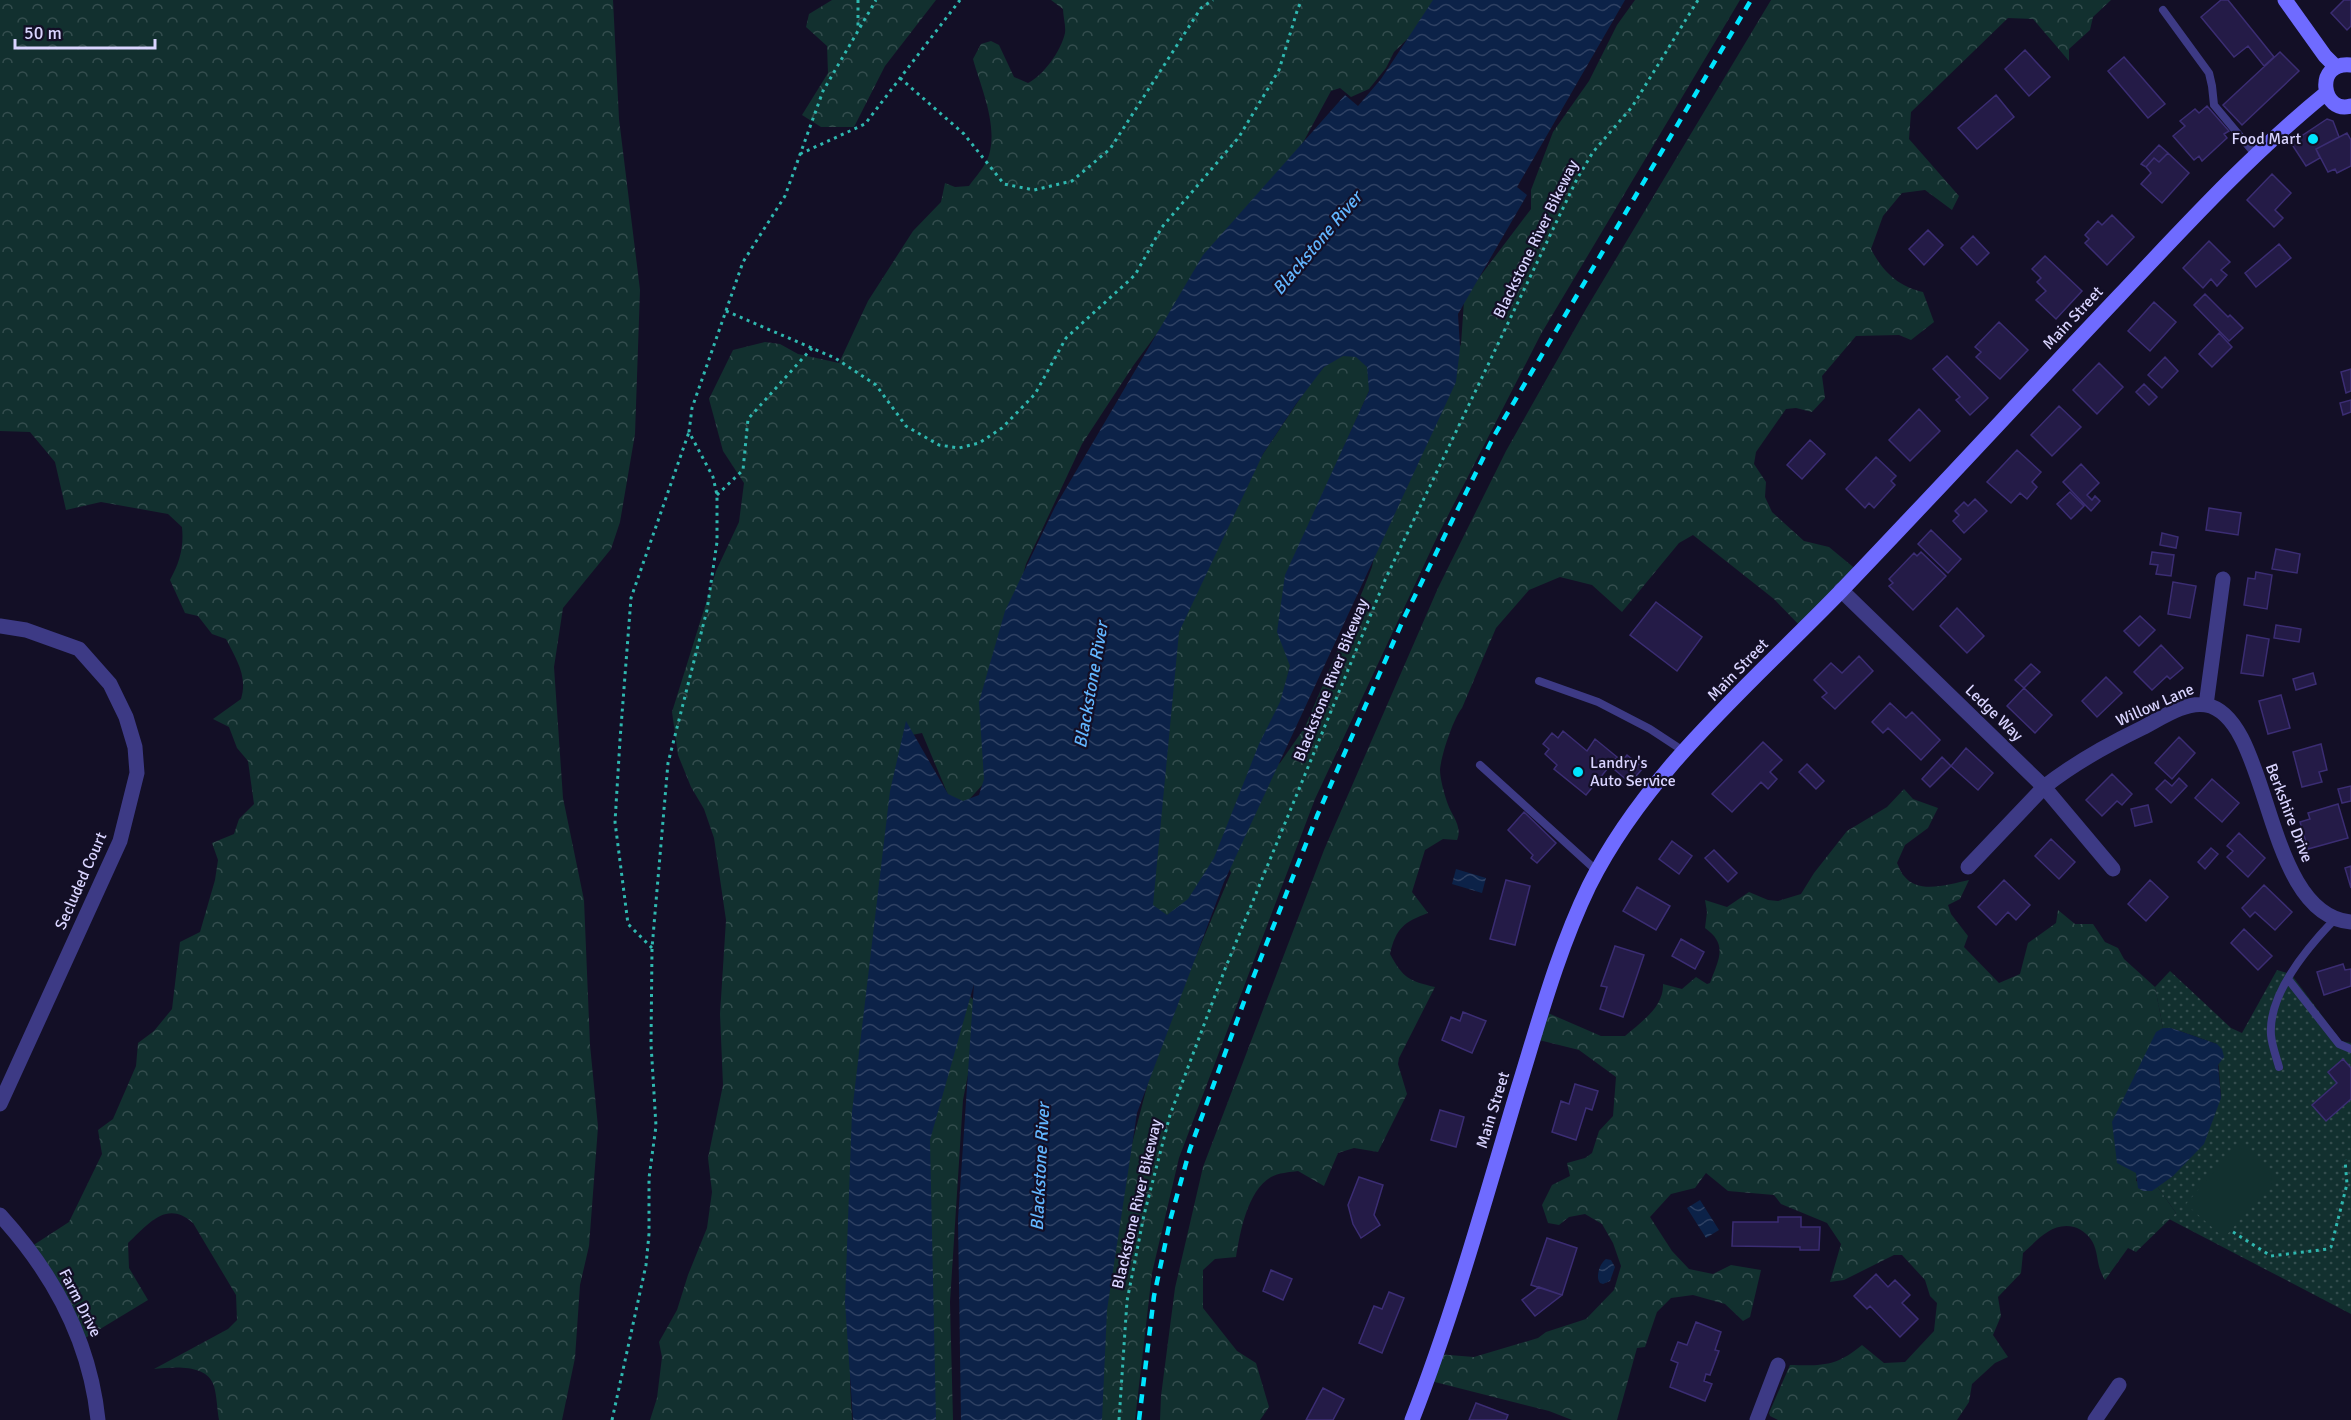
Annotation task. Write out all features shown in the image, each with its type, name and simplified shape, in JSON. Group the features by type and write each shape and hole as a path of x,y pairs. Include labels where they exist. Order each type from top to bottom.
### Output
{"street":[{"path":"2285,0 2325,56 2343,66"},
{"path":"2343,66 2328,74 2325,83 2326,93 2334,104 2347,108 2351,106"},
{"name":"Main Street","path":"1412,1420 1437,1354 1540,1018 1571,929 1598,871 1624,827 1661,778 1685,752 2255,154 2326,93"},
{"name":"Willow Lane","path":"2044,787 2056,777 2130,734 2182,709 2206,705 2223,579"},
{"name":"Ledge Way","path":"1841,590 2044,787 2113,870"},
{"name":"Secluded Court","path":"0,626 26,630 79,649 110,684 126,717 135,747 137,773 120,841 0,1104"},
{"name":"Berkshire Drive","path":"2206,705 2224,715 2235,726 2293,874 2303,893 2316,907 2334,920"},
{"path":"1968,867 2044,787"},
{"path":"2334,920 2351,922"},
{"name":"Farm Drive","path":"1,1219 31,1252 70,1315 91,1372 98,1420"},
{"path":"1757,1420 1778,1365"},
{"path":"2095,1420 2119,1385"}],"lane":[{"path":"2163,10 2209,73 2214,105 2255,154"},
{"path":"1539,681 1598,702 1650,729 1685,752"},
{"path":"1480,765 1598,871"},
{"path":"2279,1067 2271,1034 2273,1013 2288,979 2310,946 2334,920"},
{"path":"2288,979 2339,1044 2351,1048"}],"path":[{"path":"858,0 858,30"},
{"path":"652,948 628,924 615,822 631,598 689,432 692,408 743,262 785,196 823,91 876,0"},
{"path":"800,154 865,124 960,0"},
{"path":"900,78 964,134 1004,184 1034,190 1072,181 1110,149 1201,8 1214,0"},
{"path":"726,311 835,358 876,385 906,426 939,445 959,448 979,443 1002,428 1035,394 1066,338 1136,275 1162,228 1239,137 1279,70 1302,0"},
{"name":"Blackstone River Bikeway","path":"1119,1420 1127,1301 1144,1215 1170,1115 1225,969 1385,580 1577,179 1593,152 1632,107 1698,0"},
{"path":"717,495 743,470 748,419 812,348"},
{"path":"612,1420 646,1264 649,1234 649,1178 656,1126 651,1044 652,948 668,763 707,610 717,542 717,495 713,477 689,432"},
{"path":"2233,1232 2271,1256 2328,1250 2331,1247 2347,1184 2345,1160"}],"green space":[{"path":"0,0 613,0 619,119 640,290 635,434 620,522 611,549 563,608 554,667 563,798 584,900 590,1045 598,1127 589,1246 580,1285 575,1358 562,1420 219,1420 214,1386 204,1373 188,1368 154,1369 228,1329 237,1320 236,1295 193,1223 175,1213 166,1214 150,1222 128,1243 129,1268 148,1300 82,1340 32,1246 69,1222 102,1154 98,1130 113,1119 136,1066 138,1043 154,1031 172,1009 180,942 200,932 215,880 218,860 212,843 234,834 239,819 254,804 248,761 237,748 229,727 213,719 241,699 243,683 240,668 226,639 212,634 198,616 185,613 170,580 180,554 182,527 168,514 101,502 66,510 55,462 30,432 0,431"},
{"path":"832,0 936,0 885,66 854,127 821,127 802,115 828,73 827,46 806,27 809,14"},
{"path":"1051,0 1442,0 1435,12 1394,52 1386,68 1369,89 1351,97 1340,88 1331,91 1275,194 1161,328 1082,444 1026,564 1007,633 986,781 965,804 949,797 922,733 912,735 850,1382 852,1420 650,1420 657,1398 662,1357 659,1342 677,1310 707,1228 712,1192 708,1158 723,1085 720,1014 726,920 714,838 704,809 691,787 678,755 672,712 716,571 739,522 744,483 723,451 709,399 733,350 765,342 780,344 798,354 839,363 868,301 913,231 941,202 945,183 955,187 969,186 988,159 991,143 990,119 973,59 981,44 991,41 999,45 1014,77 1028,83 1034,80 1055,55 1065,33 1063,9"},
{"path":"1635,0 1740,0 1541,334 1438,535 1315,799 1179,1158 1152,1273 1135,1420 1093,1420 1111,1224 1167,1010 1190,970 1231,873 1226,857 1153,947 1141,914 1172,639 1245,481 1309,385 1324,367 1353,346 1370,351 1369,391 1292,563 1290,666 1265,771 1280,763 1305,727 1372,567 1377,543 1461,344 1464,301 1531,209 1531,190 1553,132 1589,81 1617,25"},
{"path":"1771,0 2111,0 2093,17 2090,30 2069,49 2069,61 2033,19 2008,18 1911,112 1909,139 1959,196 1952,210 1925,190 1902,193 1883,216 1871,249 1880,264 1892,277 1914,290 1923,292 1934,322 1911,340 1899,335 1856,336 1822,376 1825,398 1812,412 1796,408 1786,409 1756,452 1754,464 1766,482 1765,497 1772,512 1804,541 1829,547 1858,571 1805,631 1774,599 1693,535 1679,543 1622,612 1592,585 1560,577 1529,590 1496,628 1451,729 1441,764 1443,790 1459,830 1457,840 1443,839 1425,850 1412,892 1428,913 1402,927 1395,938 1390,954 1408,977 1419,983 1435,987 1399,1058 1398,1064 1407,1094 1378,1152 1354,1148 1338,1153 1324,1186 1298,1171 1271,1177 1263,1183 1250,1202 1236,1257 1215,1259 1203,1270 1203,1308 1237,1351 1256,1363 1269,1407 1260,1420 1160,1420 1175,1288 1203,1167 1324,850 1438,588 1506,451 1586,309"},
{"path":"1904,789 1913,799 1938,808 1928,828 1905,845 1897,863 1900,870 1910,882 1926,887 1944,886 1969,880 1960,899 1948,905 1951,914 1968,936 1964,947 1999,983 2020,974 2028,943 2056,923 2058,910 2075,924 2093,924 2105,942 2118,948 2124,959 2155,987 2163,1028 2136,1181 2157,1186 2176,1213 2136,1252 2128,1248 2105,1280 2093,1242 2083,1231 2074,1227 2052,1229 2023,1253 2021,1273 1998,1297 2001,1316 1993,1335 2008,1357 1995,1363 1972,1384 1969,1402 1957,1420 1778,1420 1770,1416 1769,1413 1790,1365 1812,1365 1837,1361 1862,1345 1884,1363 1905,1362 1934,1331 1937,1303 1930,1296 1925,1280 1902,1255 1894,1255 1844,1280 1830,1282 1841,1244 1827,1223 1781,1204 1774,1195 1728,1191 1706,1173 1695,1188 1671,1194 1650,1217 1672,1251 1689,1269 1713,1274 1731,1265 1761,1270 1750,1317 1743,1321 1725,1304 1693,1295 1671,1298 1657,1312 1645,1347 1637,1348 1617,1420 1572,1420 1549,1411 1427,1380 1437,1354 1474,1357 1538,1338 1546,1332 1586,1319 1614,1290 1621,1266 1613,1243 1602,1224 1585,1214 1569,1217 1559,1225 1548,1223 1542,1205 1552,1185 1570,1176 1567,1163 1585,1158 1592,1153 1599,1131 1613,1116 1616,1077 1579,1050 1539,1040 1548,1013 1601,1036 1625,1036 1656,1007 1663,984 1682,989 1696,977 1707,984 1710,983 1720,953 1717,941 1705,928 1707,912 1705,900 1727,907 1749,892 1768,900 1778,901 1801,894 1814,873 1847,831 1887,807"},
{"path":"2277,970 2291,974 2341,1041 2351,1043 2351,1314 2169,1219 2176,1213 2157,1186 2173,1176 2221,1098 2217,1044 2171,1028 2163,1028 2155,987 2170,971 2231,1028 2242,1033"},
{"path":"971,997 976,1003 978,1024 963,1100 950,1302 953,1420 930,1420 923,1159 965,1001"},
{"path":"2240,1142 2278,1176 2224,1238 2186,1204"}],"water":[{"name":"Blackstone River","path":"1433,0 1625,0 1517,187 1527,195 1458,314 1460,348 1456,382 1224,882 1137,1113 1107,1310 1102,1420 961,1420 958,1219 974,984 930,1140 936,1420 853,1420 845,1302 852,1112 890,791 906,721 948,794 963,801 979,795 984,779 979,702 1005,611 1055,507 1203,255 1345,95 1358,106 1381,79","holes":["1343,356 1356,357 1367,367 1369,391 1285,575 1277,632 1290,666 1280,702 1259,744 1214,858 1188,899 1167,915 1153,905 1179,632 1263,454 1324,367"]},
{"path":"1456,869 1486,878 1482,893 1452,884"},
{"path":"2163,1028 2171,1028 2217,1044 2222,1049 2224,1057 2218,1065 2221,1098 2204,1144 2173,1176 2152,1191 2143,1191 2138,1188 2136,1173 2117,1163 2112,1122 2156,1032"},
{"path":"1700,1200 1719,1230 1706,1238 1687,1208"},
{"path":"1606,1259 1611,1260 1615,1267 1610,1281 1603,1284 1600,1283 1598,1274"}],"building":[{"path":"2221,0 2228,0 2274,57 2264,66 2248,46 2234,57 2201,17"},
{"path":"2344,0 2351,0 2351,26 2347,30 2331,13"},
{"path":"2025,50 2050,77 2029,96 2005,69"},
{"path":"2280,52 2299,71 2242,125 2223,105"},
{"path":"2124,57 2165,104 2148,118 2108,71"},
{"path":"1996,95 2014,117 1977,149 1958,128"},
{"path":"2207,106 2229,131 2224,134 2227,138 2202,161 2199,156 2194,160 2173,136 2185,126 2180,121 2195,109 2199,113"},
{"path":"2327,119 2333,121 2339,137 2316,149 2320,158 2306,166 2291,143"},
{"path":"2347,133 2351,140 2351,166 2337,173 2335,169 2328,172 2316,149"},
{"path":"2159,145 2168,153 2159,162 2154,158 2146,167 2141,164"},
{"path":"2168,153 2189,173 2162,203 2141,184 2151,173 2146,167 2154,158 2159,162"},
{"path":"2272,174 2291,193 2275,210 2283,218 2274,227 2247,200"},
{"path":"2112,215 2134,237 2107,265 2085,243 2089,239 2085,235 2098,221 2102,225"},
{"path":"1928,230 1943,245 1924,265 1909,249"},
{"path":"1973,236 1989,253 1977,265 1961,248"},
{"path":"2209,241 2230,262 2221,270 2227,275 2217,286 2211,279 2203,288 2183,268"},
{"path":"2279,244 2291,258 2256,287 2245,273"},
{"path":"2045,256 2082,291 2056,319 2036,300 2046,291 2037,282 2041,278 2032,269"},
{"path":"2205,294 2228,317 2230,315 2243,328 2229,341 2194,305"},
{"path":"2154,302 2176,322 2150,351 2128,331"},
{"path":"1999,322 2028,350 2000,379 1976,357 1981,352 1975,347"},
{"path":"2219,333 2232,347 2212,367 2199,354"},
{"path":"1947,356 1988,398 1970,415 1956,400 1960,397 1933,369"},
{"path":"2165,357 2178,371 2162,388 2148,375"},
{"path":"2099,363 2123,387 2097,414 2073,390"},
{"path":"2351,369 2351,391 2346,393 2341,372"},
{"path":"2144,384 2157,397 2149,405 2136,392"},
{"path":"2351,400 2351,412 2343,415 2340,403"},
{"path":"2059,406 2081,427 2052,456 2031,435"},
{"path":"1919,409 1940,431 1910,461 1889,440"},
{"path":"1810,440 1825,454 1802,479 1787,465"},
{"path":"2017,450 2041,472 2032,482 2037,487 2027,499 2020,493 2011,503 1987,482"},
{"path":"1876,457 1896,476 1891,481 1895,485 1874,508 1869,503 1865,508 1846,489"},
{"path":"2081,464 2099,483 2087,495 2092,500 2095,496 2100,501 2091,511 2063,482"},
{"path":"2070,492 2084,506 2071,519 2057,504"},
{"path":"1975,499 1987,511 1964,533 1953,521 1959,515 1955,511 1964,502 1968,506"},
{"path":"2209,508 2241,513 2238,535 2206,530"},
{"path":"1931,530 1961,559 1948,573 1918,544"},
{"path":"2162,533 2178,537 2176,548 2160,545"},
{"path":"2276,549 2300,554 2297,573 2272,569"},
{"path":"1921,552 1946,576 1913,610 1889,586 1893,583 1889,579 1914,553 1917,556"},
{"path":"2152,552 2174,555 2171,576 2156,574 2158,565 2150,564"},
{"path":"2256,572 2272,575 2267,609 2244,605 2248,578 2255,579"},
{"path":"2173,582 2196,586 2190,618 2168,614"},
{"path":"1656,602 1702,637 1677,671 1630,635"},
{"path":"1957,608 1984,636 1967,653 1940,626"},
{"path":"2140,616 2155,630 2139,646 2124,631"},
{"path":"2276,625 2301,629 2299,642 2274,638"},
{"path":"2247,635 2269,639 2263,676 2241,673"},
{"path":"2161,645 2183,668 2170,679 2167,676 2152,690 2134,672"},
{"path":"1859,656 1873,671 1835,709 1822,697 1827,693 1814,680 1831,663 1842,673"},
{"path":"2031,664 2040,672 2024,688 2015,680"},
{"path":"2313,673 2316,684 2296,690 2293,679"},
{"path":"2106,677 2122,693 2097,717 2082,701"},
{"path":"2024,688 2052,715 2035,733 2007,706"},
{"path":"2281,695 2290,728 2268,734 2259,701"},
{"path":"1890,703 1906,718 1912,712 1940,740 1921,760 1888,728 1883,733 1872,722"},
{"path":"1563,731 1587,751 1595,739 1617,757 1586,795 1554,769 1557,765 1545,754 1549,749 1543,744 1552,733 1558,738"},
{"path":"2179,737 2195,753 2172,779 2155,763"},
{"path":"1763,742 1782,760 1770,772 1777,779 1768,789 1761,782 1732,812 1712,794"},
{"path":"2321,744 2327,770 2319,772 2322,782 2302,787 2293,752"},
{"path":"1966,748 1993,773 1978,790 1951,766"},
{"path":"1627,755 1643,768 1630,783 1615,770"},
{"path":"1942,757 1951,766 1930,787 1922,779"},
{"path":"1807,764 1824,781 1816,789 1799,772"},
{"path":"2112,774 2132,794 2122,805 2117,801 2102,816 2086,800"},
{"path":"2179,778 2187,786 2171,803 2156,789 2165,780 2172,786"},
{"path":"2212,779 2239,803 2222,822 2195,798"},
{"path":"2351,786 2351,801 2342,803 2338,789"},
{"path":"2338,804 2348,838 2308,849 2300,822 2310,819 2308,813"},
{"path":"2148,805 2152,822 2135,826 2131,809"},
{"path":"1524,812 1556,843 1537,863 1531,858 1533,855 1508,830"},
{"path":"2239,833 2265,858 2248,877 2227,857 2233,851 2227,846"},
{"path":"2051,839 2075,862 2059,879 2035,856"},
{"path":"1672,841 1692,856 1679,874 1659,859"},
{"path":"2211,848 2218,854 2205,869 2198,862"},
{"path":"1714,850 1737,873 1728,882 1705,858"},
{"path":"2351,866 2351,888 2345,868"},
{"path":"1506,880 1530,886 1515,945 1490,939"},
{"path":"2004,880 2030,905 2016,920 2008,912 1996,925 1978,907"},
{"path":"2150,880 2168,897 2146,921 2128,904"},
{"path":"2264,885 2292,912 2275,930 2255,912 2250,917 2242,908"},
{"path":"1637,887 1670,906 1656,930 1623,911"},
{"path":"2244,929 2272,956 2258,970 2231,943"},
{"path":"1681,939 1704,952 1695,969 1672,956"},
{"path":"1615,946 1644,955 1623,1017 1600,1009 1607,987 1601,986"},
{"path":"2343,964 2345,970 2351,969 2351,986 2324,995 2317,972"},
{"path":"1463,1012 1486,1021 1472,1053 1442,1040 1451,1017 1460,1021"},
{"path":"2343,1059 2351,1068 2351,1099 2326,1121 2312,1105 2337,1083 2328,1072"},
{"path":"1575,1084 1598,1091 1592,1110 1586,1108 1576,1140 1552,1132 1561,1101 1569,1104"},
{"path":"1440,1110 1464,1117 1456,1147 1431,1140"},
{"path":"1359,1177 1383,1185 1374,1215 1380,1225 1361,1238 1353,1224 1348,1205"},
{"path":"1778,1217 1801,1217 1801,1227 1820,1227 1819,1250 1800,1250 1800,1247 1732,1246 1733,1222 1778,1222"},
{"path":"1547,1238 1577,1248 1562,1295 1531,1285"},
{"path":"1271,1270 1292,1279 1283,1300 1263,1291"},
{"path":"1876,1274 1888,1287 1895,1280 1910,1295 1902,1303 1918,1319 1900,1337 1870,1306 1867,1309 1854,1296"},
{"path":"1539,1287 1562,1295 1535,1316 1522,1300"},
{"path":"1389,1292 1404,1298 1382,1353 1359,1343 1374,1306 1382,1309"},
{"path":"1696,1322 1721,1332 1715,1350 1719,1351 1710,1375 1706,1374 1704,1381 1712,1384 1705,1401 1670,1387 1678,1363 1671,1360 1678,1342 1687,1345"},
{"path":"1323,1388 1344,1399 1333,1420 1306,1420"},
{"path":"1476,1403 1508,1415 1506,1420 1469,1420"}],"railway":[{"path":"1139,1420 1154,1296 1171,1217 1190,1149 1249,988 1317,816 1404,618 1494,436 1751,0"}],"place":[{"name":"Food Mart","path":"2313,139"},
{"name":"Landry's Auto Service","path":"1578,772"}]}
